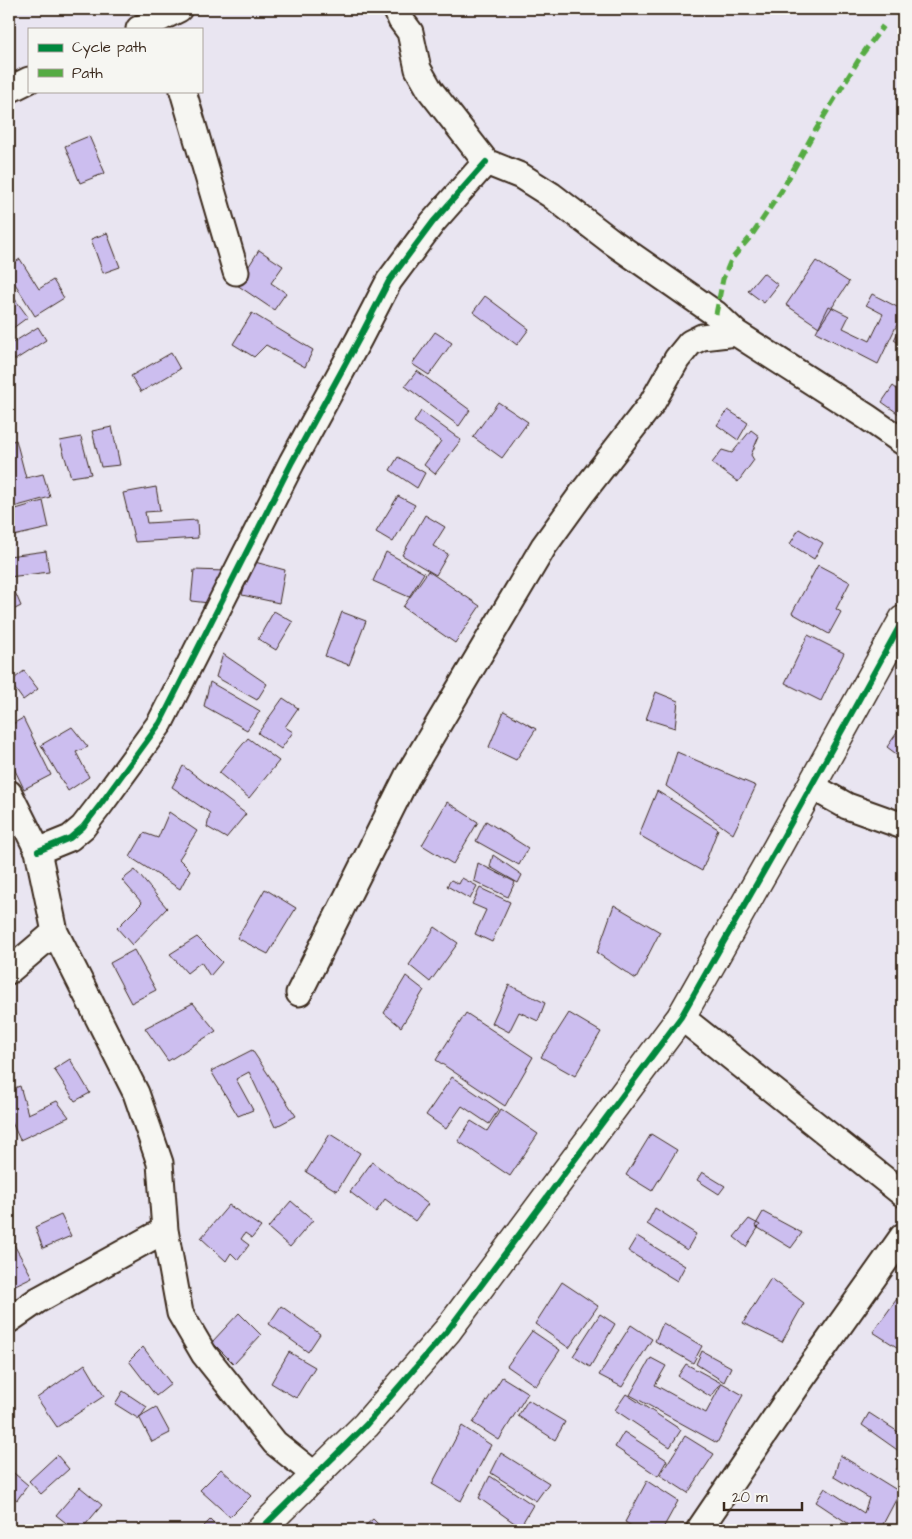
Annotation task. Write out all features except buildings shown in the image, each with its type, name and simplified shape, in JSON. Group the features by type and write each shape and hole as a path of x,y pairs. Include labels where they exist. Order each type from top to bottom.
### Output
{"street":[{"path":"396,9 410,32 418,69 430,90 486,162 521,176 551,195 611,241 716,314 736,333 903,442"},
{"path":"9,90 28,80"},
{"path":"183,92 236,272"},
{"path":"38,851 70,838 83,827 160,723 287,470 389,281 433,222 486,162"},
{"path":"299,993 407,777 544,546 652,403 677,359 690,343 702,337 736,333"},
{"path":"260,1530 366,1425 448,1330 681,1017 903,620"},
{"path":"811,786 847,806 903,826"},
{"path":"9,793 38,851 55,932 136,1093 160,1164 165,1230 180,1313 204,1354 275,1443 314,1475"},
{"path":"9,971 55,932"},
{"path":"681,1017 903,1194"},
{"path":"9,1320 38,1300 165,1230"},
{"path":"699,1530 803,1377 903,1236"}],"marked path":[{"path":"716,314 723,279 731,260 752,235 782,190 812,136 861,56 883,26"}],"cycle path":[{"path":"38,851 70,838 83,827 160,723 292,462 389,281 433,222 486,162"},
{"path":"260,1530 366,1425 448,1330 681,1017 903,620"}]}
